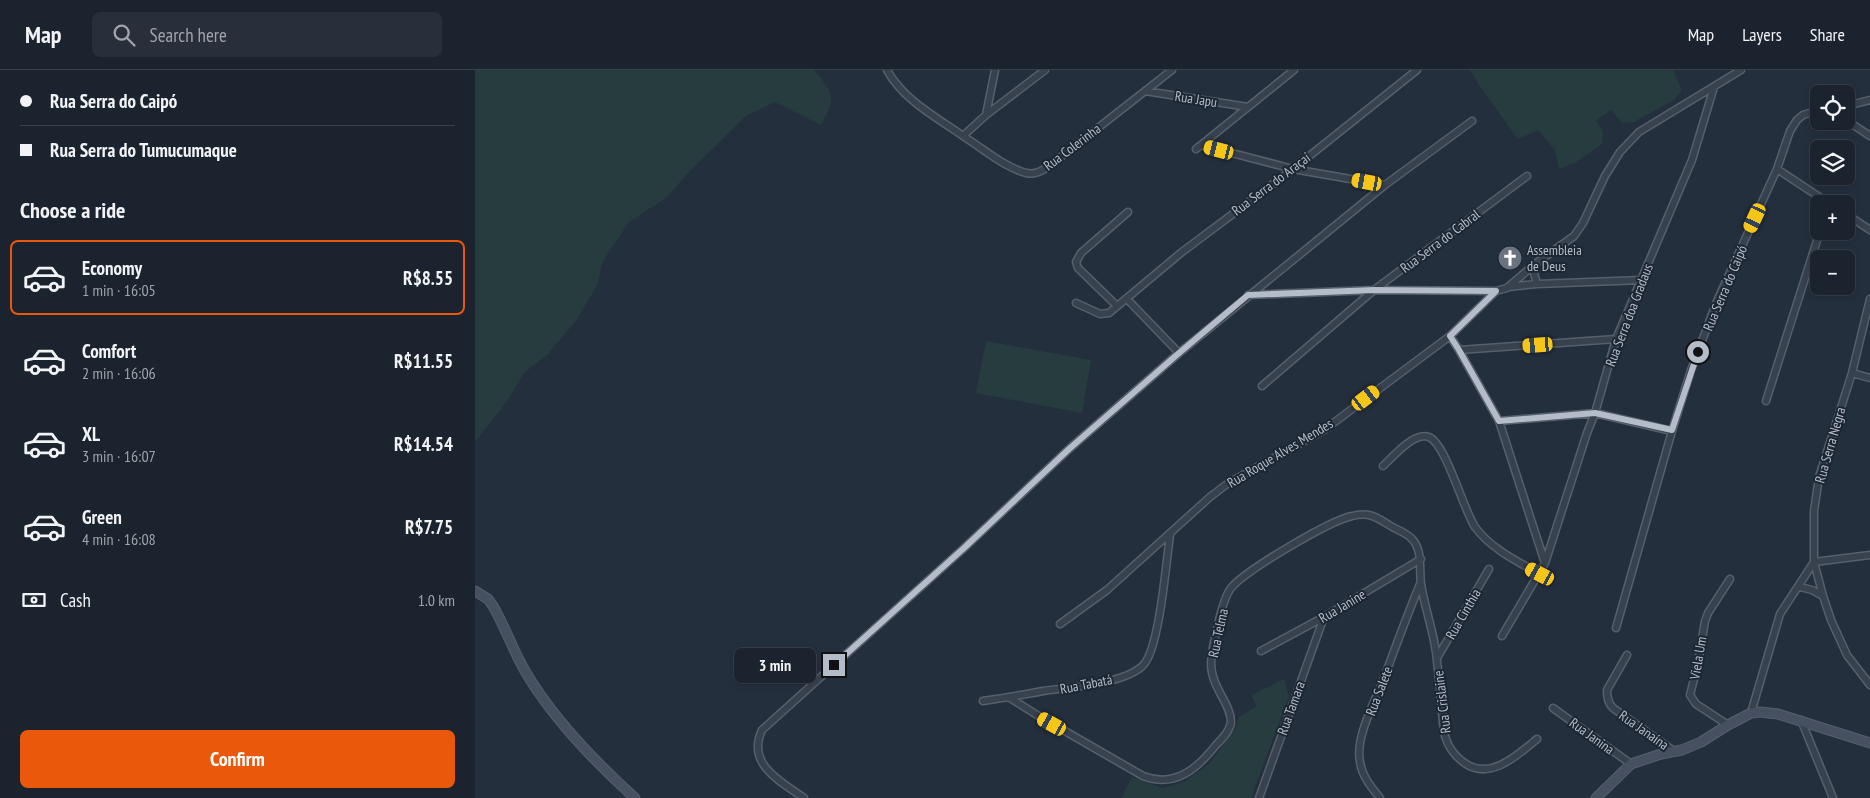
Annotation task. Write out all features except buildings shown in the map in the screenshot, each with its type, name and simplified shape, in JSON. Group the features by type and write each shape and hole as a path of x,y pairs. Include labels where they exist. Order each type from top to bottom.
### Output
{"street":[{"path":"887,70 896,84 909,97 963,136 986,115 1045,70"},
{"path":"986,115 995,70"},
{"name":"Rua Colerinha","path":"963,136 1009,166 1027,173 1034,173 1048,167 1172,70"},
{"path":"1294,70 1198,147 1293,169 1385,185"},
{"name":"Rua Serra do Araçaí","path":"1117,306 1182,252 1293,169 1417,70"},
{"name":"Rua Roque Alves Mendes","path":"1060,624 1107,590 1210,497 1227,484 1324,430 1450,336 1496,291 1507,288 1535,264 1574,236 1580,229 1605,176 1619,152 1639,132 1741,70"},
{"name":"Rua Serra doa Gradaus","path":"1502,636 1545,563 1595,413 1616,339 1692,160 1714,87"},
{"name":"Rua Japu","path":"1145,91 1248,107"},
{"path":"1855,104 1870,100"},
{"name":"Rua Serra do Caipó","path":"1616,628 1691,370 1717,301 1777,169 1790,131 1797,120 1810,112"},
{"path":"804,798 773,775 761,761 757,744 762,730 964,548 1069,449 1179,353 1385,185 1472,121"},
{"path":"1855,126 1870,136"},
{"path":"1777,169 1817,195"},
{"name":"Rua Serra do Cabral","path":"1262,386 1374,290 1527,176"},
{"path":"1077,303 1104,315 1117,306 1078,268 1076,262 1081,253 1128,212"},
{"path":"1855,220 1870,230"},
{"path":"1766,401 1817,240"},
{"path":"1535,264 1534,273 1537,284"},
{"path":"1507,288 1537,284 1641,280"},
{"path":"1248,295 1374,290 1496,291"},
{"path":"1127,299 1179,353"},
{"name":"Rua Serra Negra","path":"1870,299 1852,373 1819,477 1815,511 1814,562 1831,620 1847,655 1870,684"},
{"path":"1450,336 1499,421 1545,563"},
{"path":"1459,350 1616,339"},
{"path":"1852,373 1870,378"},
{"path":"1499,421 1595,413 1672,430"},
{"path":"1383,466 1415,438 1427,437 1434,440 1448,465 1469,518 1476,529 1500,550 1540,574"},
{"name":"Rua Telma","path":"1010,698 1143,776 1154,780 1182,775 1200,764 1230,727 1229,711 1214,682 1211,663 1223,604 1230,589 1243,576 1275,556 1345,518 1363,513 1376,517 1413,539 1421,559 1421,583"},
{"name":"Rua Tabatá","path":"983,701 1101,683 1124,676 1137,670 1145,663 1150,653 1155,633 1170,535"},
{"path":"1751,713 1780,614 1784,606 1800,587 1814,562 1870,555"},
{"name":"Rua Janine","path":"1261,650 1324,618 1421,559"},
{"name":"Rua Cinthia","path":"1437,658 1489,569"},
{"name":"Viela Um","path":"1728,725 1696,704 1690,695 1705,621 1708,613 1730,579"},
{"name":"Rua Crislaine","path":"1421,583 1437,658 1445,735 1453,752 1466,765 1489,769 1501,765 1516,756 1537,739"},
{"name":"Rua Salete","path":"1380,798 1363,774 1359,760 1360,749 1369,716 1421,583"},
{"path":"1800,587 1812,590 1823,596"},
{"path":"475,591 488,599 493,606 525,670 545,700 585,749 635,798"},
{"name":"Rua Tamara","path":"1259,798 1324,618"},
{"name":"Rua Janaína","path":"1627,655 1607,690 1609,703 1613,708 1675,752"},
{"name":"Rua Janina","path":"1553,708 1631,764"},
{"path":"1595,798 1631,764 1675,752 1701,742 1751,713 1778,714 1870,743"},
{"path":"1801,720 1833,798"}],"green space":[{"path":"475,70 814,70 826,85 831,96 831,102 821,125 775,102 746,116 690,171 667,197 629,222 603,261 597,286 575,322 548,354 524,373 508,400 475,442"},
{"path":"1470,70 1673,70 1682,90 1674,100 1634,122 1622,123 1611,110 1596,121 1603,131 1602,144 1576,162 1559,169 1555,150 1538,130 1518,139"},
{"path":"986,341 1091,360 1082,413 976,393"},
{"path":"1284,679 1289,696 1251,798 1121,798 1132,777 1163,788 1186,781 1210,763 1235,729 1239,717 1257,706 1251,695"}],"place":[{"name":"Assembleia de Deus","path":"1510,258"}],"route":[{"path":"834,665 964,548 1069,449 1248,295 1374,290 1496,291 1450,336 1499,421 1595,413 1672,430 1698,352"}]}
